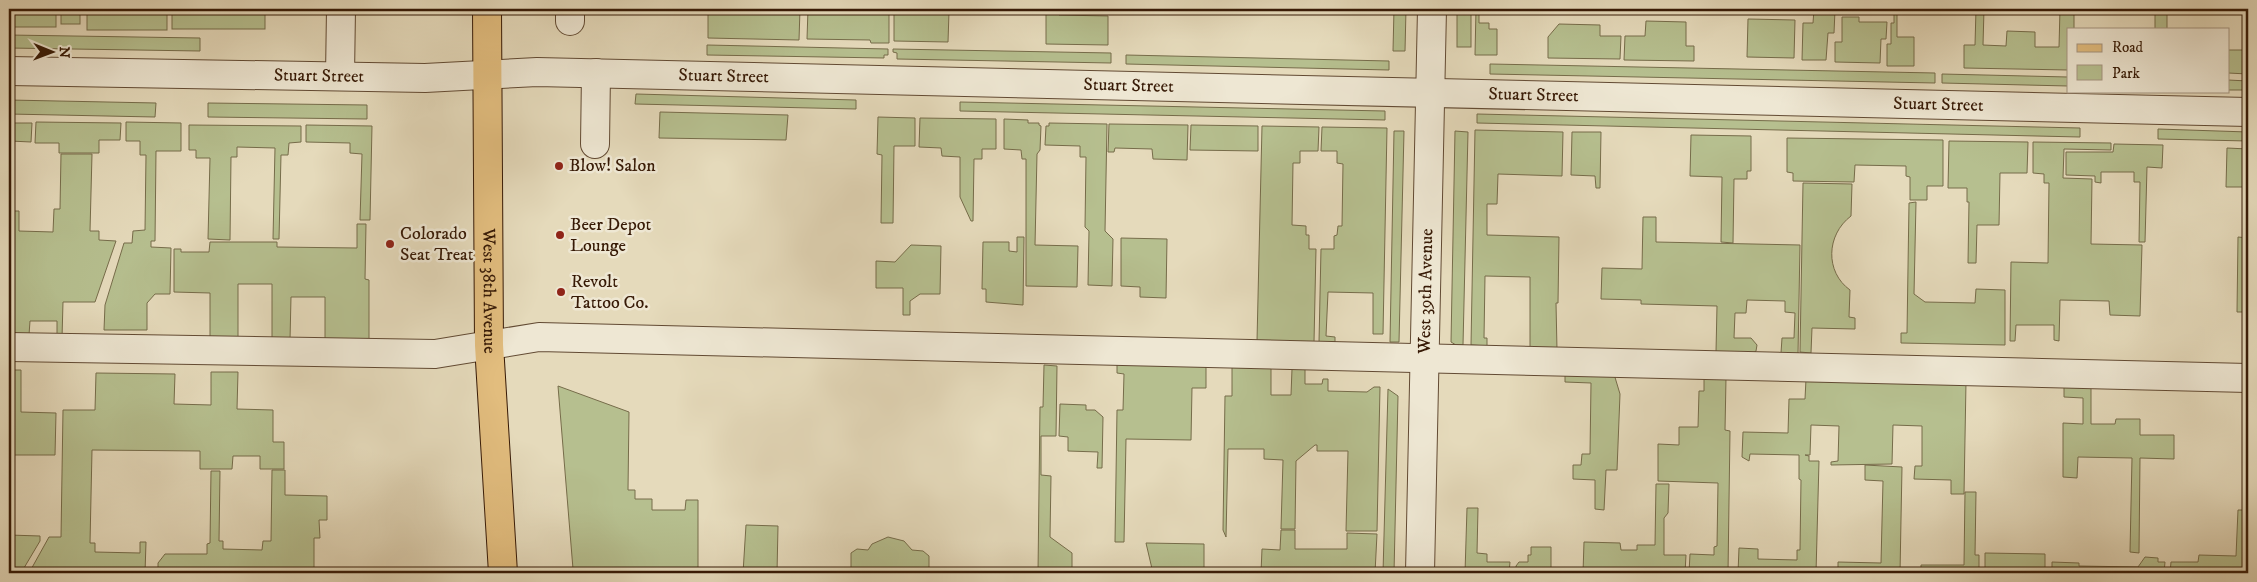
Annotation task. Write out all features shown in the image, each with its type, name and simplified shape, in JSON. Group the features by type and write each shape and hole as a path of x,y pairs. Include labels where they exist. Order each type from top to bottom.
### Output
{"main road":[{"name":"West 38th Avenue","path":"486,9 489,345 503,573"}],"street":[{"path":"340,76 341,9"},
{"name":"West 39th Avenue","path":"1420,573 1432,9"},
{"name":"Stuart Street","path":"9,71 425,78 537,72 596,73 2248,112"},
{"path":"595,144 596,73"},
{"path":"9,347 434,354 539,337 2248,378"}],"green space":[{"path":"9,9 56,9 56,27 9,27"},
{"path":"61,9 80,9 80,24 61,24"},
{"path":"87,9 167,9 167,30 87,30"},
{"path":"172,9 265,9 265,29 172,29"},
{"path":"708,9 800,9 799,40 708,38"},
{"path":"808,9 889,9 889,43 871,43 870,40 807,39"},
{"path":"1046,9 1059,9 1059,15 1108,16 1108,45 1046,44"},
{"path":"1394,9 1406,9 1405,51 1393,51"},
{"path":"1457,9 1471,9 1471,47 1457,47"},
{"path":"1476,9 1479,9 1479,23 1489,23 1489,29 1497,29 1497,55 1475,55"},
{"path":"1814,9 1835,10 1834,33 1828,33 1826,60 1802,60 1803,23 1813,23"},
{"path":"1894,9 1897,9 1897,37 1914,37 1914,66 1887,66 1887,44 1891,44 1891,23 1894,23"},
{"path":"1976,9 1984,9 1983,45 2006,46 2007,31 2035,32 2035,47 2059,47 2060,9 2074,9 2074,28 2067,28 2067,70 1964,68 1964,45 1975,45"},
{"path":"2155,9 2167,9 2167,28 2155,28"},
{"path":"894,11 949,12 948,42 894,41"},
{"path":"1842,17 1859,17 1859,22 1887,22 1886,39 1881,39 1880,63 1835,62 1835,42 1842,42"},
{"path":"1748,19 1795,20 1794,58 1747,57"},
{"path":"1646,21 1686,22 1686,46 1694,46 1694,61 1624,60 1625,36 1645,36"},
{"path":"1559,24 1600,25 1600,36 1621,36 1620,59 1548,58 1548,37"},
{"path":"9,35 200,38 200,51 9,48"},
{"path":"707,45 888,49 888,55 884,55 884,58 707,55"},
{"path":"893,49 1111,53 1111,63 897,59 897,53 893,52"},
{"path":"2230,50 2248,50 2248,74 2230,73"},
{"path":"1126,55 1389,61 1389,70 1126,64"},
{"path":"1490,64 1935,73 1935,83 1490,74"},
{"path":"1942,74 2067,77 2067,86 1942,83"},
{"path":"2230,80 2248,81 2248,90 2230,90"},
{"path":"636,94 856,100 856,109 635,104"},
{"path":"9,100 156,103 155,117 9,114"},
{"path":"960,102 1385,111 1385,120 960,111"},
{"path":"208,103 367,105 367,119 208,117"},
{"path":"660,112 788,115 786,140 659,138"},
{"path":"1477,114 2080,128 2080,137 1477,123"},
{"path":"878,117 915,118 915,146 894,146 893,223 881,223 882,155 877,154"},
{"path":"920,118 996,119 996,149 982,149 982,159 974,159 973,221 971,221 960,197 960,157 942,156 941,148 919,147"},
{"path":"1004,119 1028,120 1028,123 1039,123 1041,126 1040,150 1037,154 1035,245 1078,246 1077,287 1026,286 1026,159 1022,159 1021,150 1004,149"},
{"path":"36,122 121,123 120,140 99,140 99,153 59,153 59,143 35,143"},
{"path":"126,122 181,123 181,151 156,151 155,241 151,241 151,247 171,248 170,294 155,294 147,303 147,330 104,330 105,305 124,243 132,243 133,231 145,230 146,155 140,155 140,141 126,141"},
{"path":"9,123 32,123 31,142 10,141 9,149"},
{"path":"1049,123 1107,124 1105,231 1113,239 1112,286 1088,285 1089,231 1085,227 1086,157 1080,157 1080,146 1045,145 1046,126 1049,126"},
{"path":"1109,124 1188,125 1187,160 1153,159 1152,149 1115,148 1114,152 1108,152"},
{"path":"189,125 301,126 301,142 289,143 288,155 281,155 279,239 273,239 275,148 237,147 237,157 231,157 230,240 208,239 210,158 196,158 196,150 189,150"},
{"path":"306,125 372,126 370,220 360,220 362,154 350,153 350,143 306,142"},
{"path":"1191,125 1258,126 1258,151 1190,150"},
{"path":"1262,126 1319,127 1318,151 1300,151 1300,163 1293,163 1292,225 1306,226 1306,235 1309,235 1309,249 1316,249 1314,342 1257,341"},
{"path":"1322,127 1387,128 1383,334 1373,334 1373,293 1328,292 1326,336 1335,337 1335,342 1319,342 1321,249 1334,249 1334,236 1337,235 1338,226 1342,226 1343,164 1337,163 1337,151 1321,151"},
{"path":"2158,129 2248,132 2248,141 2158,139"},
{"path":"1475,130 1563,132 1562,176 1498,174 1497,204 1487,204 1487,235 1559,237 1558,303 1556,303 1557,350 1530,349 1530,277 1485,276 1484,338 1487,338 1487,346 1471,345"},
{"path":"1394,131 1404,131 1399,342 1390,342"},
{"path":"1455,131 1468,132 1463,345 1456,345 1451,342"},
{"path":"1572,132 1601,132 1600,188 1596,188 1595,176 1571,175"},
{"path":"1691,135 1751,136 1751,171 1747,171 1747,179 1734,179 1733,243 1721,242 1722,177 1690,176"},
{"path":"1787,138 1943,140 1943,186 1927,186 1927,200 1910,200 1910,177 1906,176 1906,166 1855,165 1854,182 1793,181 1793,173 1787,172"},
{"path":"1949,141 2028,142 2027,173 2000,173 1999,225 1977,225 1976,263 1968,263 1969,202 1967,202 1967,188 1948,188"},
{"path":"2033,142 2111,143 2111,150 2064,149 2063,178 2092,179 2091,244 2142,245 2140,316 2110,315 2109,301 2060,300 2059,341 2054,340 2054,325 2016,325 2015,341 2010,341 2011,262 2048,263 2049,183 2044,183 2044,174 2033,173"},
{"path":"2114,144 2163,145 2162,168 2147,167 2145,242 2139,242 2140,182 2134,182 2134,172 2101,172 2101,183 2095,182 2095,176 2066,175 2066,152 2113,152"},
{"path":"2227,148 2248,149 2248,187 2226,187"},
{"path":"61,154 92,154 90,231 99,231 99,240 116,241 95,302 63,302 62,338 57,338 57,321 30,321 29,335 9,335 9,211 19,211 19,231 53,232 54,209 60,209"},
{"path":"1803,183 1852,184 1851,216 1837,233 1832,253 1836,274 1850,290 1849,317 1855,318 1855,329 1812,328 1811,353 1800,352"},
{"path":"1916,202 1914,294 1925,302 1975,303 1976,289 2005,290 2005,345 1901,343 1901,333 1907,333 1909,203"},
{"path":"1643,217 1656,217 1656,242 1800,245 1798,354 1781,353 1782,338 1794,338 1795,313 1785,312 1785,301 1747,300 1746,313 1735,313 1734,338 1751,338 1757,345 1756,351 1748,357 1716,352 1717,306 1641,304 1641,300 1601,299 1602,268 1642,269"},
{"path":"357,224 366,224 365,279 369,280 369,340 325,339 325,297 291,297 290,340 272,340 272,284 238,284 238,337 210,337 210,293 174,292 174,249 181,249 181,252 209,252 210,242 277,242 277,247 357,248"},
{"path":"1017,237 1024,237 1023,305 986,302 986,289 982,289 983,242 1009,242 1009,251 1017,252"},
{"path":"2238,237 2248,238 2248,312 2237,312"},
{"path":"1121,238 1167,239 1166,298 1140,297 1140,287 1121,286"},
{"path":"911,245 941,246 940,294 920,294 910,301 910,315 903,315 903,288 876,288 876,261 895,262"},
{"path":"1117,364 1206,365 1206,388 1192,388 1191,440 1126,439 1124,542 1115,542 1117,410 1123,410 1124,374 1117,373"},
{"path":"1044,365 1057,366 1056,436 1041,436 1041,475 1051,476 1050,537 1072,553 1072,573 1038,573 1040,407 1043,407"},
{"path":"1232,367 1271,368 1271,395 1291,395 1292,369 1305,369 1305,384 1322,384 1323,379 1328,379 1328,391 1367,392 1374,387 1380,387 1377,531 1346,531 1348,451 1317,451 1317,445 1315,445 1296,461 1295,529 1281,529 1283,460 1264,459 1264,449 1228,449 1226,537 1223,530 1225,396 1232,396"},
{"path":"9,370 21,370 21,412 56,413 55,455 9,455"},
{"path":"211,372 238,372 237,409 273,410 273,442 284,442 284,469 260,469 260,456 233,456 232,469 200,469 200,451 92,450 90,543 95,543 95,552 140,553 140,542 146,542 145,573 29,573 49,537 61,537 63,410 95,410 96,373 175,374 174,404 211,405"},
{"path":"1565,373 1614,374 1620,394 1617,470 1606,470 1604,510 1595,509 1595,480 1573,479 1573,465 1581,465 1582,454 1590,454 1591,383 1565,382"},
{"path":"1704,377 1726,378 1725,430 1730,431 1728,573 1689,573 1690,554 1714,555 1714,547 1717,546 1718,483 1658,481 1658,444 1679,445 1679,427 1698,427 1699,391 1704,391"},
{"path":"1806,379 1966,382 1964,494 1951,494 1951,480 1914,479 1915,466 1922,466 1922,426 1893,425 1892,464 1831,465 1831,462 1838,461 1839,426 1811,425 1810,455 1805,455 1809,456 1809,461 1819,461 1816,573 1738,573 1739,548 1758,549 1758,559 1797,560 1797,550 1800,550 1801,480 1799,479 1799,455 1750,454 1749,461 1742,457 1743,432 1788,433 1789,399 1805,399"},
{"path":"558,386 629,412 628,490 635,490 635,499 652,499 652,510 685,510 686,500 698,500 698,572 573,569"},
{"path":"2064,387 2091,387 2091,424 2115,424 2116,419 2140,419 2140,435 2174,435 2174,459 2140,458 2139,553 2130,552 2132,458 2078,457 2077,478 2063,477 2063,423 2083,424 2083,398 2064,397"},
{"path":"1388,389 1398,396 1394,573 1383,573"},
{"path":"1060,404 1086,405 1086,410 1095,410 1103,417 1102,468 1097,468 1098,452 1068,451 1068,437 1059,436"},
{"path":"1865,465 1902,467 1900,573 1838,573 1838,562 1881,563 1883,481 1865,480"},
{"path":"272,470 285,470 285,495 327,496 327,520 319,520 320,538 314,538 314,573 158,573 158,563 165,554 207,554 207,544 210,543 211,471 220,471 219,541 223,541 223,549 262,550 263,541 271,541"},
{"path":"1656,484 1669,484 1668,513 1664,518 1664,555 1686,555 1685,573 1583,573 1584,542 1620,543 1621,550 1637,550 1637,545 1655,545"},
{"path":"1965,492 1976,492 1975,555 1979,555 1979,573 1921,573 1921,565 1964,565"},
{"path":"1467,508 1478,508 1477,553 1487,554 1487,562 1510,562 1509,573 1465,573"},
{"path":"2238,510 2248,510 2248,573 2170,573 2171,562 2198,562 2199,555 2236,556"},
{"path":"746,525 778,526 777,573 743,573"},
{"path":"1281,530 1295,530 1295,549 1347,549 1347,533 1377,534 1375,573 1261,573 1262,549 1280,550"},
{"path":"9,535 40,536 40,541 21,573 9,573"},
{"path":"888,537 904,541 912,550 923,551 929,556 929,573 851,573 851,553 857,549 868,550 872,544"},
{"path":"1146,543 1204,544 1204,573 1153,573"},
{"path":"1531,547 1551,547 1551,573 1516,573 1516,566 1519,562 1528,562 1528,555 1531,555"},
{"path":"1985,553 2045,554 2045,573 1985,573"},
{"path":"2145,557 2158,558 2158,562 2165,562 2164,573 2052,573 2052,562 2079,563 2079,566 2138,567"}],"place":[{"name":"Blow! Salon","path":"559,166"},
{"name":"Beer Depot Lounge","path":"560,235"},
{"name":"Colorado Seat Treat","path":"390,244"},
{"name":"Revolt Tattoo Co.","path":"561,292"}]}
